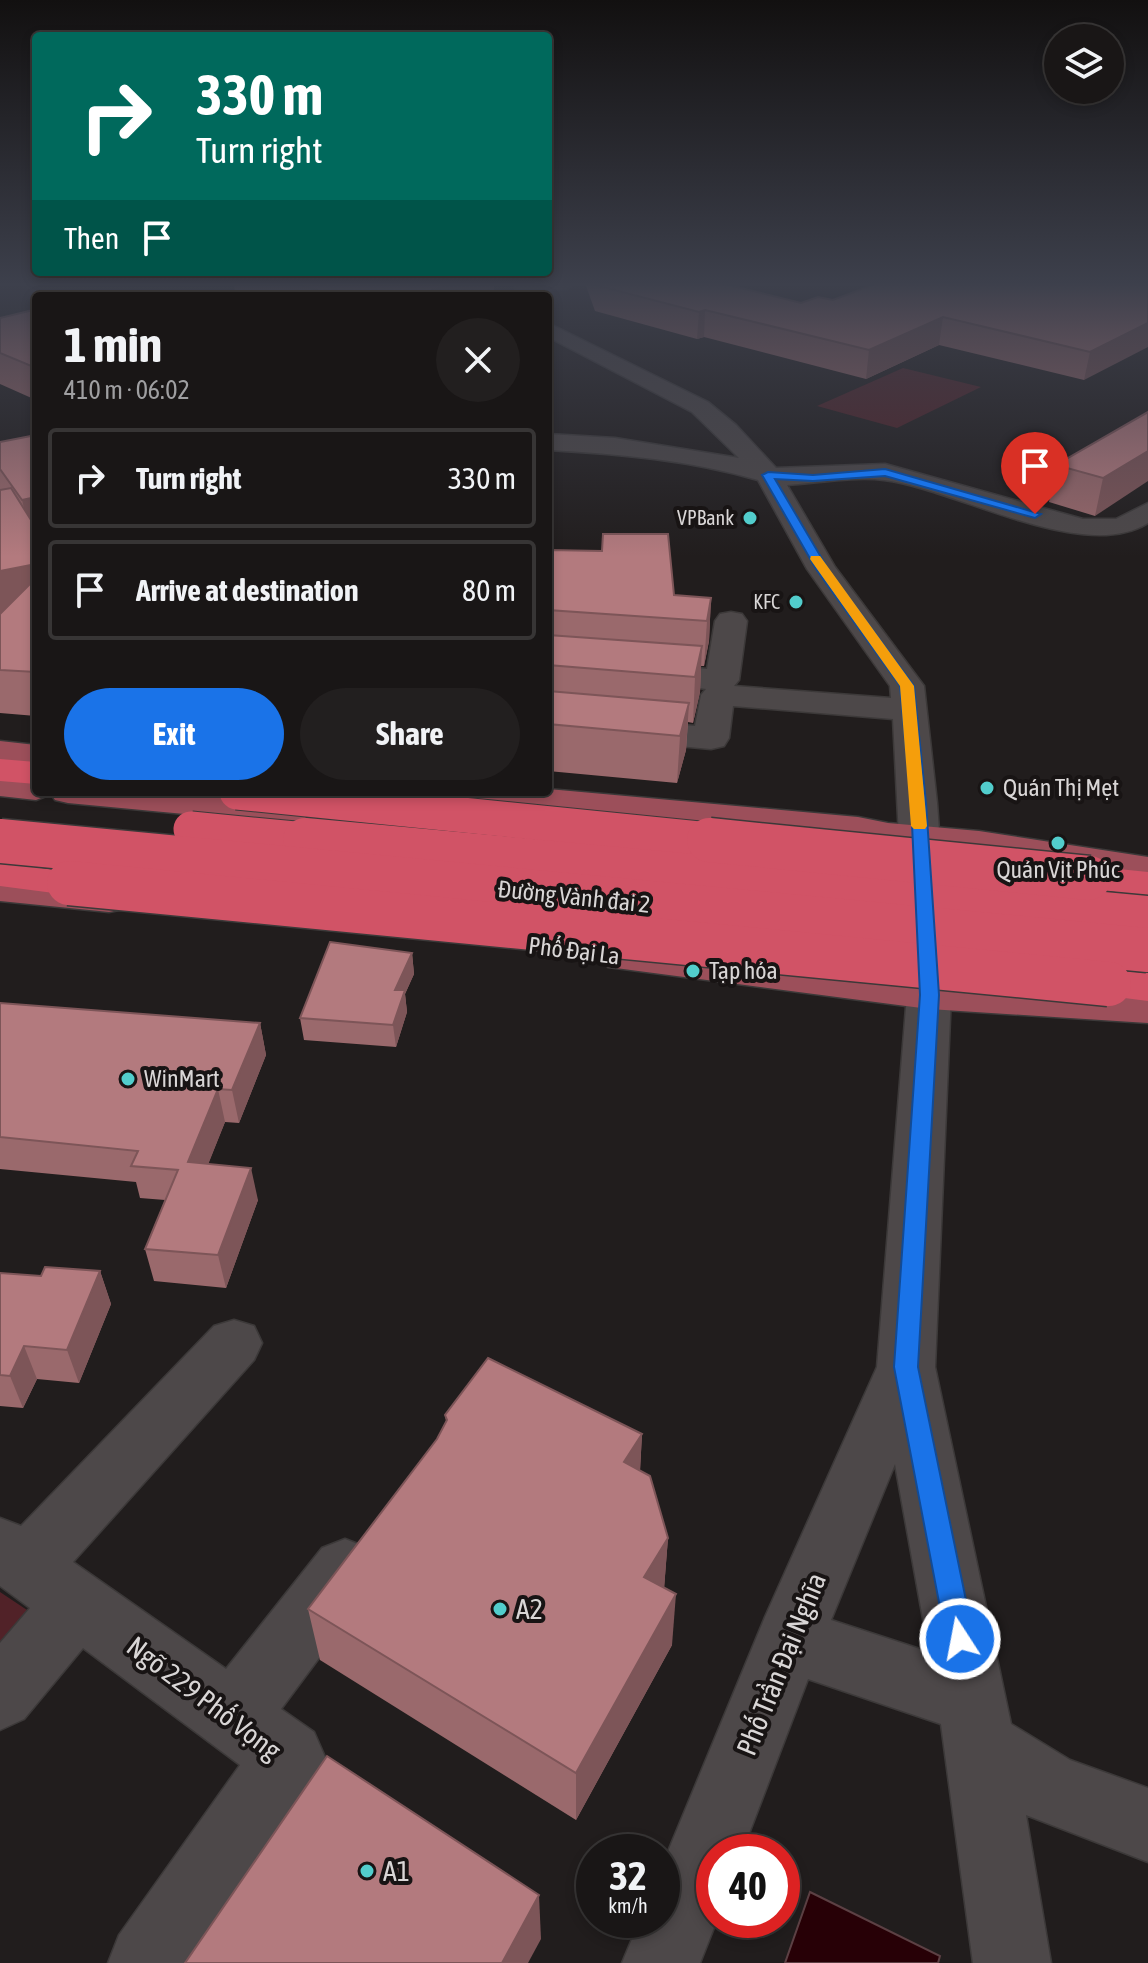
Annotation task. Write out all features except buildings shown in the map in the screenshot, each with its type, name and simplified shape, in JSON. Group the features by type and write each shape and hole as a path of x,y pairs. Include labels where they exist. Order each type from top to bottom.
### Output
{"highway":[{"path":"0,770 32,773"},
{"path":"277,796 1148,884"},
{"name":"Đường Vành đai 2","path":"0,812 1148,918"},
{"name":"Đường Vành đai 2","path":"0,841 1148,950"},
{"path":"0,874 1148,987"}],"main road":[{"path":"0,752 32,756"},
{"path":"0,785 32,789"},
{"path":"147,796 384,808 573,838 920,856 1148,896"},
{"path":"496,796 858,829 920,856 979,843 1148,869"},
{"path":"555,907 573,838"},
{"name":"Phố Đại La","path":"0,850 391,892 1148,962"},
{"name":"Phố Đại La","path":"0,889 317,922 929,995 1148,1008"},
{"path":"317,922 391,892"}],"street":[{"name":"Phố Trần Đại Nghĩa","path":"641,375 700,407 727,430 768,475 822,569 907,686 929,995 906,1367 976,1723 1012,1963"},
{"path":"552,442 615,446 733,463 768,475 813,478 885,472 1082,527 1122,527 1148,511"},
{"path":"552,724 711,738 731,621"},
{"path":"641,674 907,710"},
{"path":"0,1695 34,1573 234,1343"},
{"name":"Phố Trần Đại Nghĩa","path":"661,1963 789,1640 906,1367"},
{"path":"232,1717 381,1521"},
{"name":"Ngõ 229 Phố Vọng","path":"34,1573 289,1757 147,1963"},
{"path":"789,1640 976,1723 1050,1789 1148,1825"}],"shaded area":[{"path":"888,375 930,375 981,387 897,428 817,406"},
{"path":"0,1592 33,1614 0,1651"},
{"path":"810,1892 940,1956 938,1963 785,1963 794,1938 800,1938 800,1920"}],"slow traffic":[{"path":"816,559 907,686 919,826"}],"place":[{"name":"VPBank","path":"750,518"},
{"name":"KFC","path":"796,602"},
{"name":"Quán Thị Mẹt","path":"987,788"},
{"name":"Quán Vịt Phúc","path":"1058,843"},
{"name":"Tạp hóa","path":"693,971"},
{"name":"WinMart","path":"128,1079"},
{"name":"A2","path":"500,1609"},
{"name":"A1","path":"367,1871"}],"route":[{"path":"960,1639 906,1367 929,1019 918,803 907,686 822,569 768,475 813,478 885,472 1035,514"}]}
